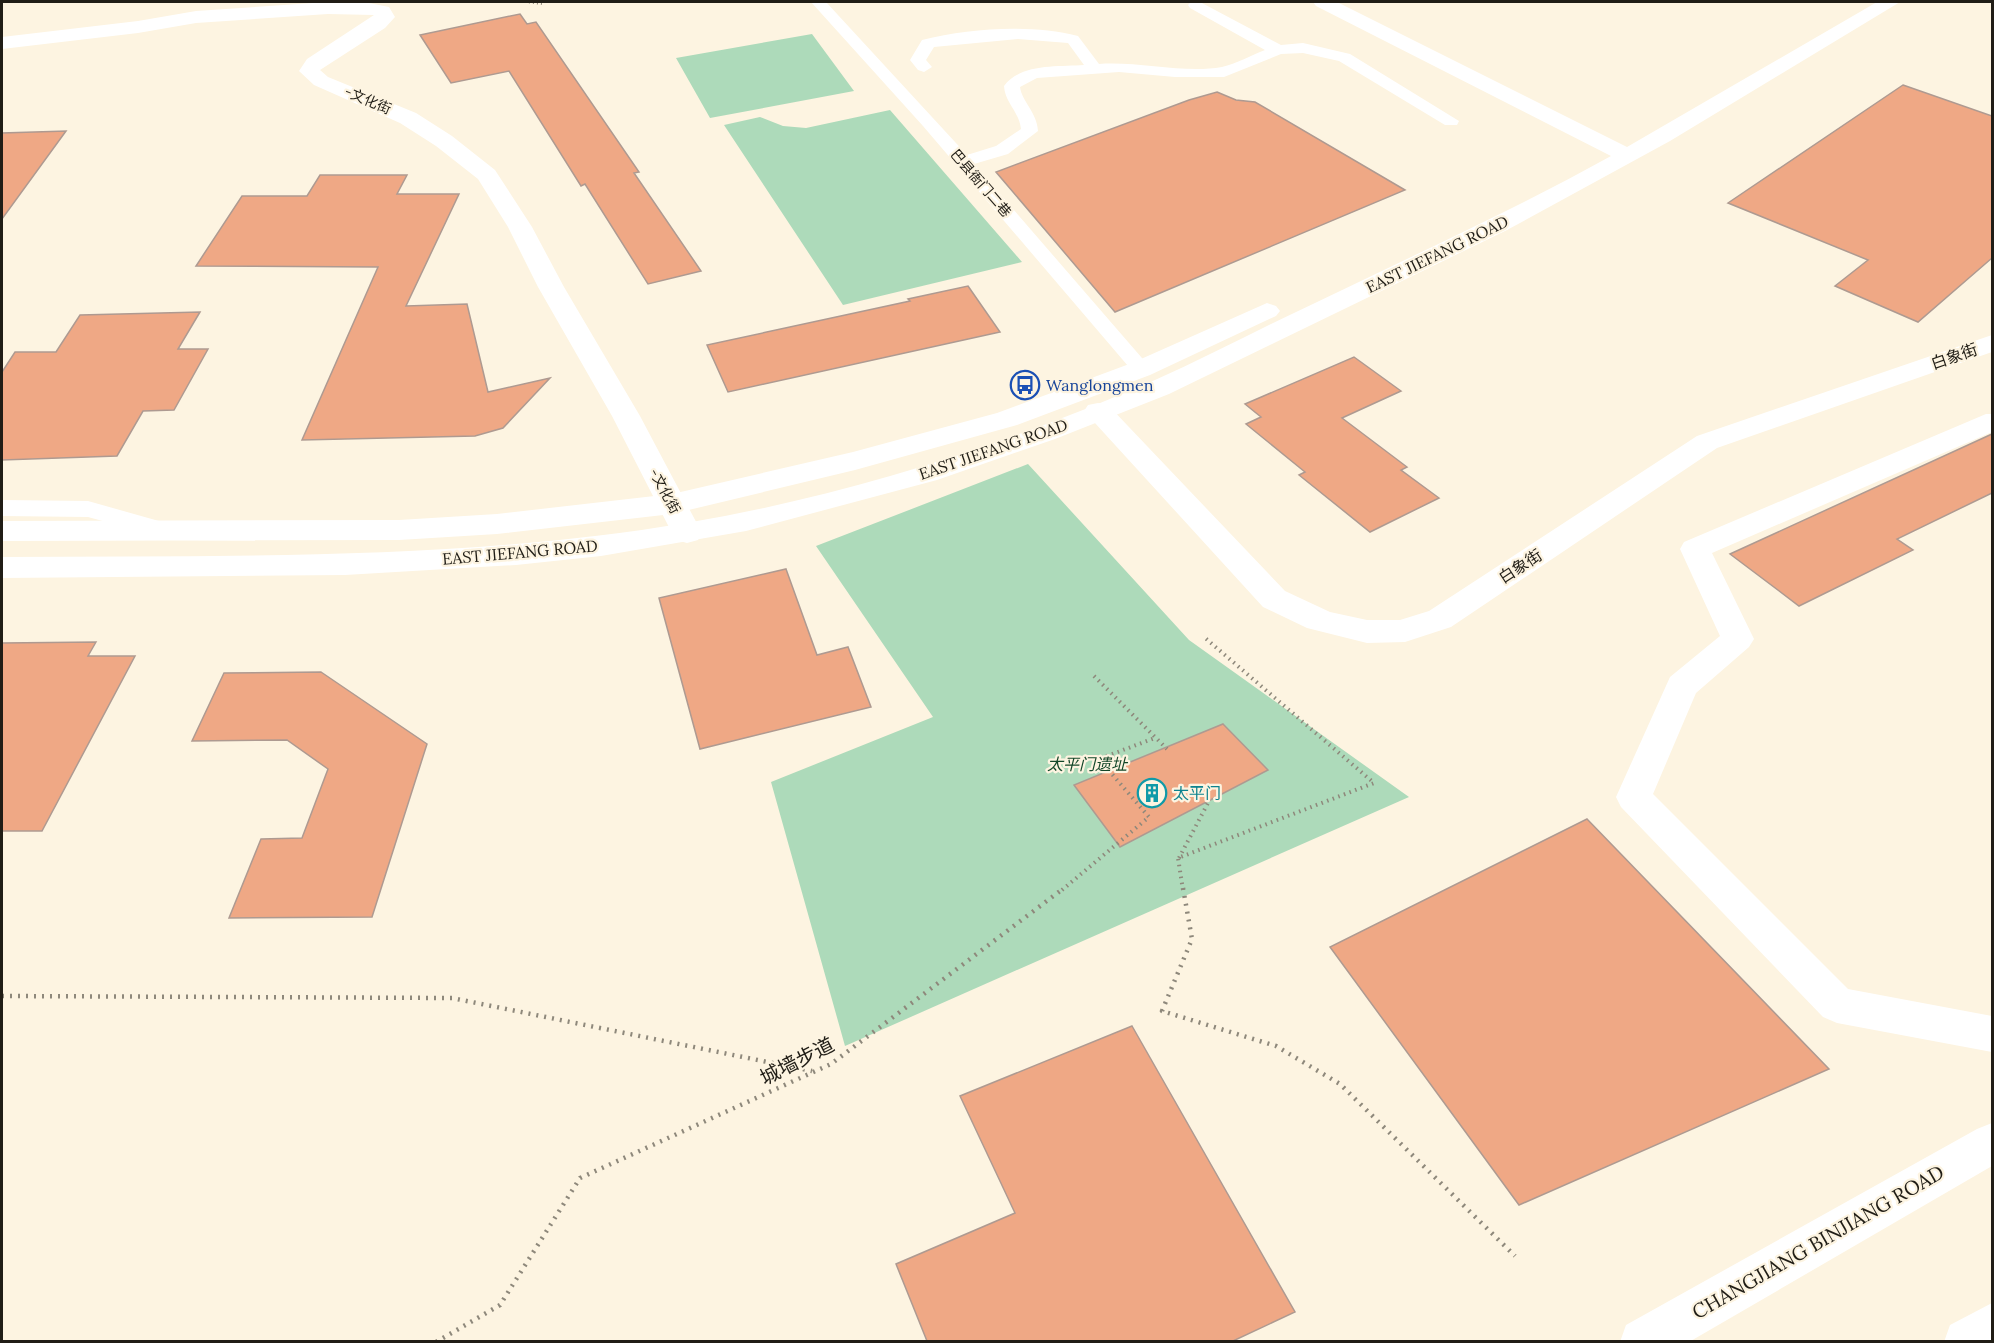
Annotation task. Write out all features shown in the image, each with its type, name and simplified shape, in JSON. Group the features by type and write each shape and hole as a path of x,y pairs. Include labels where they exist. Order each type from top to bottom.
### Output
{"main road":[{"path":"1324,2 1616,151"},
{"name":"EAST JIEFANG ROAD","path":"2,568 391,563 578,548 687,533 797,510 876,489 1160,388 1480,233 1855,2"},
{"name":"EAST JIEFANG ROAD","path":"2,531 399,530 497,524 672,504 779,481 939,440 1006,419 1141,369 1497,203 1616,151 1890,2"},
{"name":"-文化街","path":"2,43 116,30 196,17 328,8 362,7 382,11 385,17 378,24 314,63 309,71 321,81 408,118 444,141 487,175 520,226 551,287 626,416 687,533"},
{"name":"白象街","path":"1098,411 1274,599 1308,618 1356,631 1400,631 1440,619 1707,442 1992,343"},
{"path":"1992,423 1986,423 1695,549 1738,639 1682,686 1634,797 1837,1005 1992,1034"},
{"name":"CHANGJIANG BINJIANG ROAD","path":"1643,1341 1992,1143"},
{"path":"1967,1341 1992,1326"}],"lane":[{"name":"巴县衙门二巷","path":"818,2 963,162 1141,369"},
{"path":"1195,5 1278,50"},
{"path":"924,67 918,60 928,43 1004,33 1041,33 1073,39 1095,69"},
{"path":"963,162 1002,150 1030,131 1029,117 1023,105 1013,97 1012,86 1019,79 1035,73 1095,69 1224,72 1278,50 1303,48 1344,57 1451,121"},
{"path":"2,508 88,509 168,531"}],"path":[{"path":"525,2 542,4"},
{"path":"1178,858 1374,783 1204,637"},
{"path":"1094,676 1167,748"},
{"name":"城墙步道","path":"436,1341 500,1305 580,1178 831,1064 1046,903 1149,817 1099,759 1155,738"},
{"path":"1209,801 1178,858 1192,939 1162,1011 1276,1046 1340,1084 1515,1256"},
{"path":"2,996 452,998 814,1072"}],"green space":[{"path":"812,34 854,91 710,118 676,58"},
{"path":"890,110 1022,262 843,305 724,125 760,117 783,126 806,128"},
{"name":"太平门遗址","path":"1028,464 1189,640 1409,797 845,1046 771,782 933,717 816,546"}],"building":[{"path":"520,14 527,24 536,22 639,172 634,173 701,271 648,284 585,184 581,186 509,71 451,83 420,35"},
{"path":"1903,85 1992,116 1992,258 1918,322 1835,286 1868,260 1728,203"},
{"path":"1217,92 1236,100 1255,102 1405,190 1115,312 996,172 1189,100"},
{"path":"66,131 2,219 2,133"},
{"path":"320,175 407,175 397,194 459,194 406,306 467,304 488,392 550,378 503,428 475,436 302,440 378,267 196,266 242,196 307,196"},
{"path":"968,286 1000,332 728,392 707,345 910,301 908,299"},
{"path":"200,312 178,349 208,349 174,410 143,411 117,456 2,460 2,372 15,352 56,352 80,315"},
{"path":"1354,357 1401,391 1342,418 1407,467 1401,470 1439,498 1370,532 1299,475 1305,472 1246,424 1261,417 1245,404"},
{"path":"1992,434 1992,493 1897,539 1913,550 1799,606 1730,554"},
{"path":"786,569 817,655 848,647 871,707 700,749 659,598"},
{"path":"96,642 88,656 135,656 42,831 2,831 2,643"},
{"path":"321,672 427,744 372,917 229,918 261,839 302,838 328,769 287,740 192,741 224,673"},
{"name":"太平门","path":"1223,724 1268,770 1120,847 1074,785"},
{"path":"1587,819 1829,1069 1519,1205 1330,947"},
{"path":"1132,1026 1295,1312 1233,1341 927,1341 896,1264 1015,1213 960,1096"}],"place":[{"name":"Wanglongmen","path":"1025,385"},
{"name":"太平门","path":"1152,793"}]}
